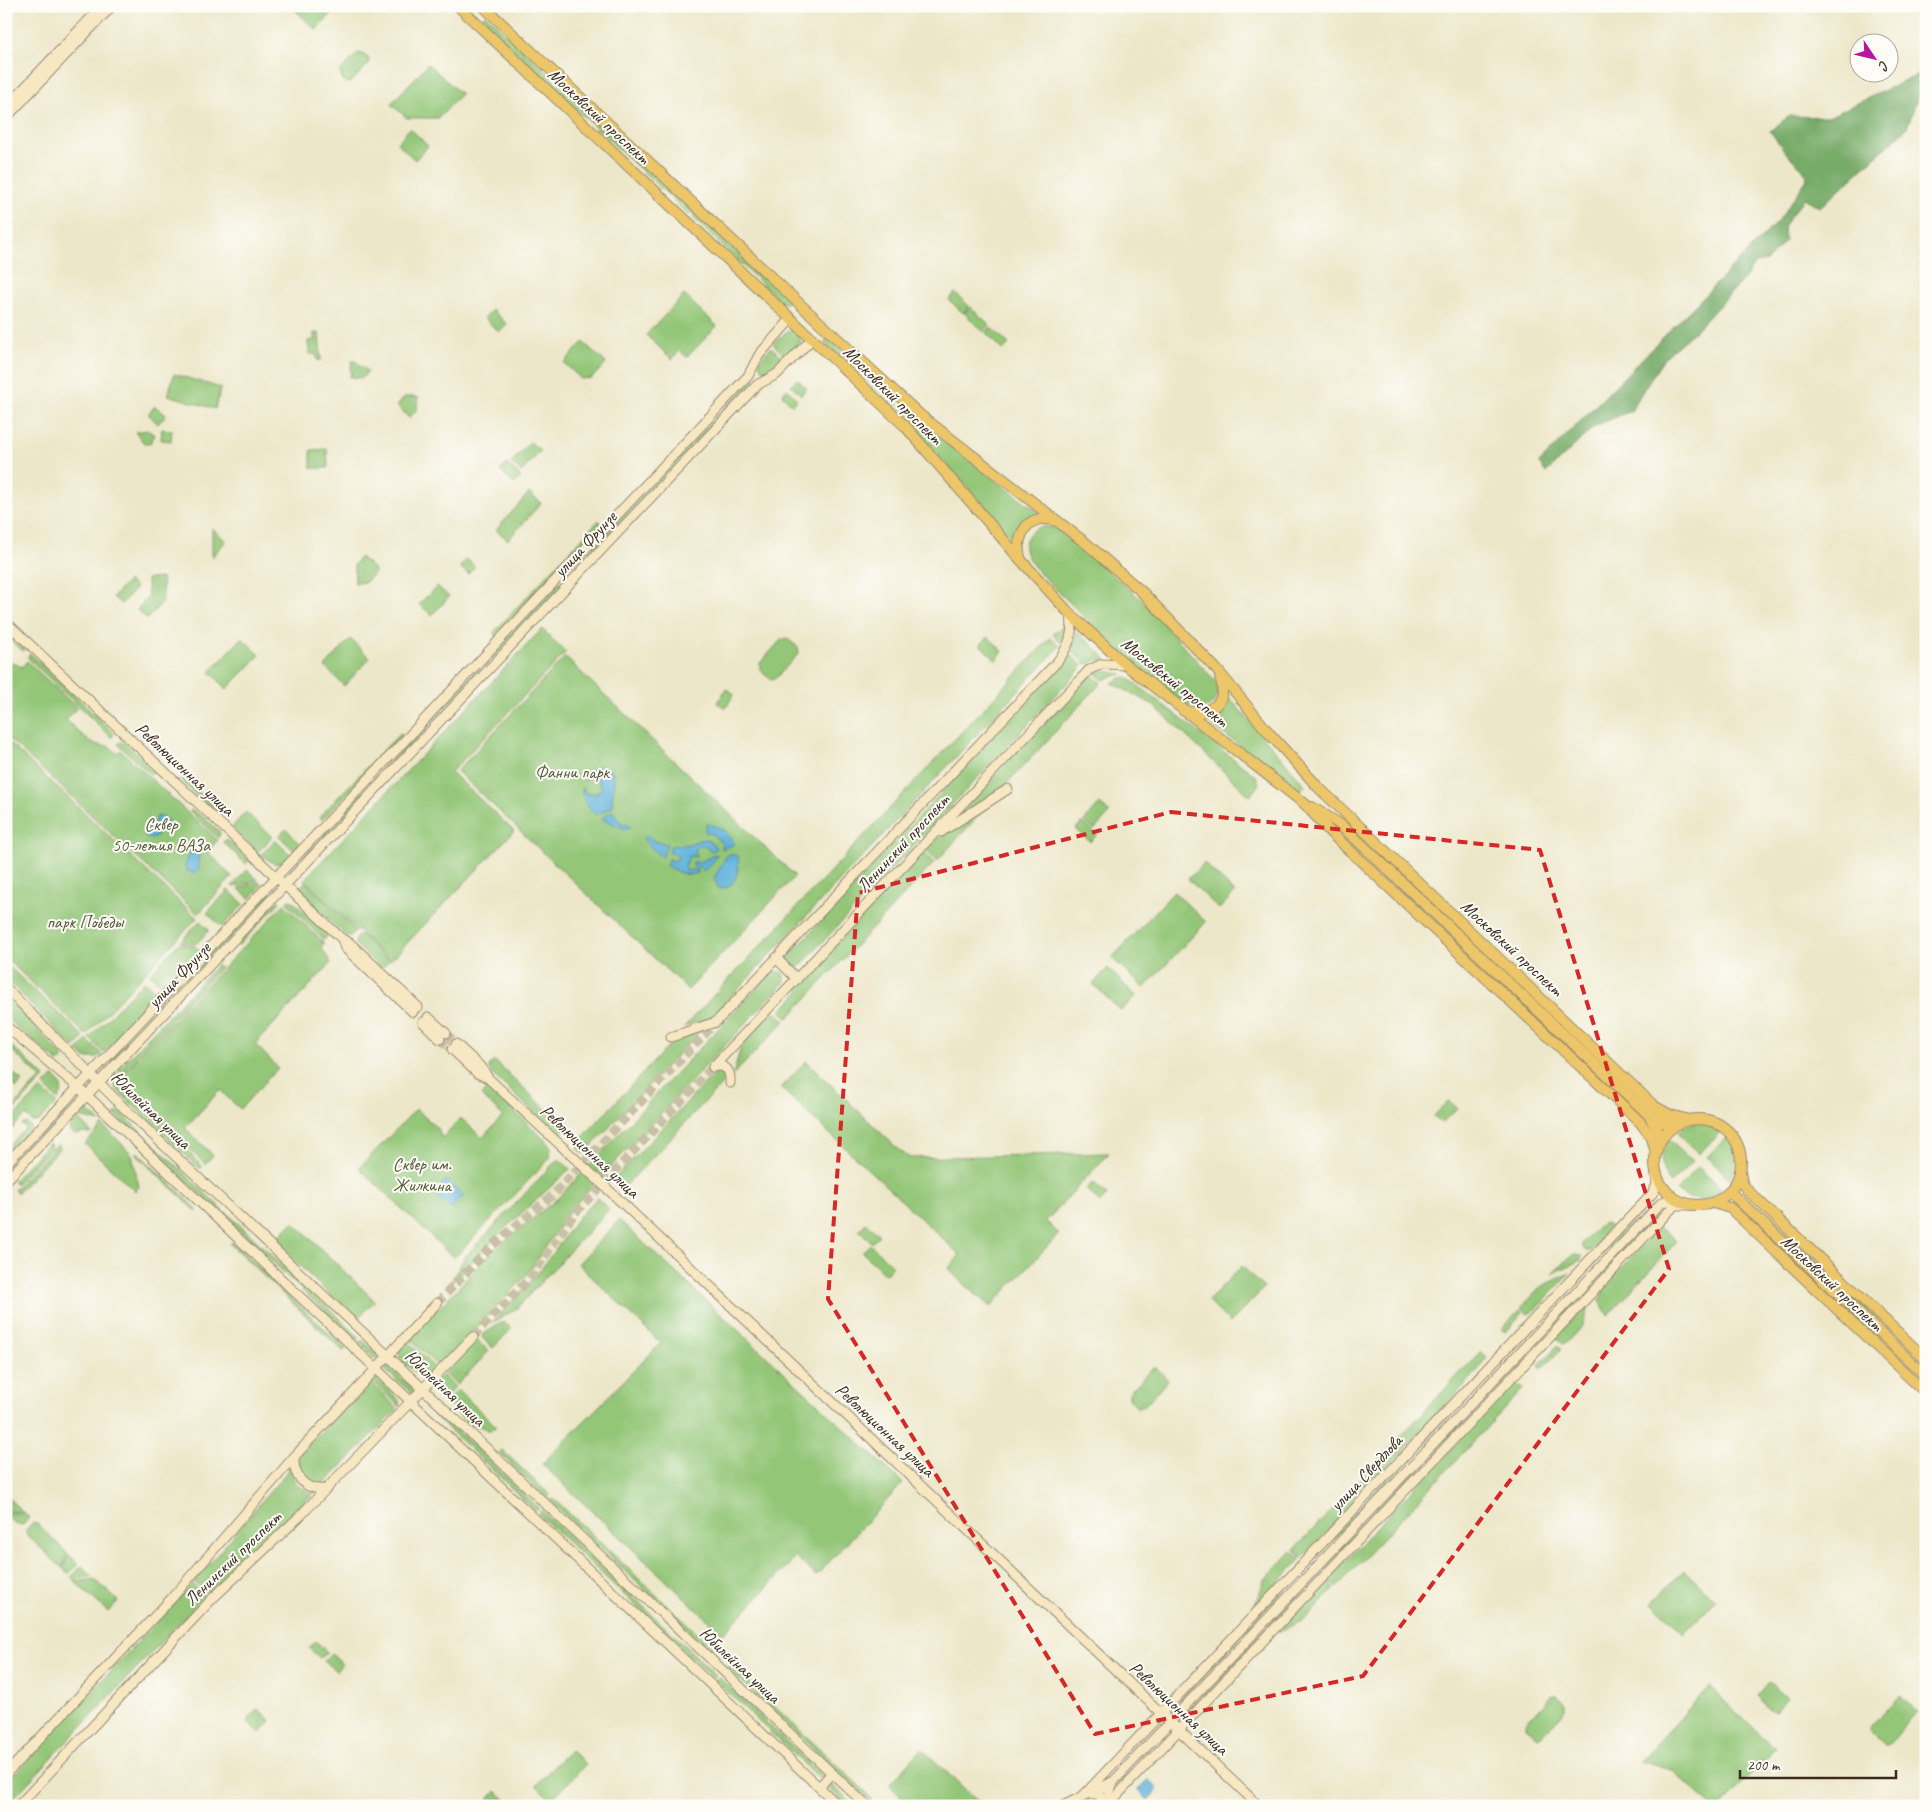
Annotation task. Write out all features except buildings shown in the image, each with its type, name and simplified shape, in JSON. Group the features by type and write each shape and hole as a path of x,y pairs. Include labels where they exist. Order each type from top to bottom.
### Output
{"main road":[{"path":"6,107 102,6"},
{"path":"6,118 112,6"},
{"name":"Московский проспект","path":"458,6 914,435 1071,615 1126,665 1183,711 1308,805 1341,825 1648,1114 1673,1127"},
{"name":"Московский проспект","path":"483,6 920,415 1057,521 1142,592 1218,671 1320,790 1654,1106 1670,1115 1689,1120"},
{"name":"улица Фрунзе","path":"6,1164 748,376 759,355 803,307"},
{"name":"улица Фрунзе","path":"6,1181 757,385 773,376 823,326"},
{"path":"757,360 757,369 761,374 773,376"},
{"path":"748,376 752,374 757,376 759,381 757,385"},
{"path":"1020,558 1017,549 1018,541 1025,529 1039,519 1057,521"},
{"path":"575,561 577,568 584,569"},
{"path":"556,581 564,581 565,589"},
{"name":"Ленинский проспект","path":"671,1036 716,1022 1057,662 1067,649 1070,641 1072,632 1071,615"},
{"name":"Революционная улица","path":"6,622 276,878 342,939 350,943 415,1010"},
{"name":"Ленинский проспект","path":"730,1082 730,1074 726,1068 719,1065 714,1067 1089,670 1102,664 1126,665"},
{"path":"1183,711 1203,713 1216,705 1223,693 1223,684 1218,671"},
{"path":"367,782 375,790"},
{"path":"928,840 1008,789"},
{"path":"1308,805 1320,808 1323,804 1320,790"},
{"name":"Московский проспект","path":"1320,790 1341,825"},
{"name":"Московский проспект","path":"1308,805 1330,832 1640,1122 1652,1138 1656,1152"},
{"path":"776,958 797,979"},
{"name":"Юбилейная улица","path":"6,988 99,1083 867,1806"},
{"path":"425,1019 443,1036"},
{"name":"Юбилейная улица","path":"6,1026 79,1088 839,1806"},
{"name":"Революционная улица","path":"454,1046 482,1068 488,1078 1259,1806"},
{"name":"Московский проспект","path":"1648,1114 1662,1138"},
{"path":"1087,1794 1100,1795 1105,1805 1670,1210 1676,1205 1713,1203 1730,1192 1740,1172 1741,1158 1739,1148 1728,1130 1708,1120 1689,1120 1673,1127 1662,1138 1656,1152 1655,1166 1663,1190 1661,1203"},
{"name":"улица Свердлова","path":"1087,1794 1652,1194 1657,1185 1655,1166"},
{"name":"Московский проспект","path":"1740,1172 1742,1183 1747,1190 1926,1359"},
{"path":"1659,1181 1669,1194 1682,1203"},
{"name":"Московский проспект","path":"1730,1192 1926,1376"},
{"path":"1661,1203 1668,1200 1693,1205"},
{"name":"улица Свердлова","path":"1063,1806 1114,1781 1661,1203"},
{"name":"Московский проспект","path":"1713,1203 1730,1208 1926,1393"},
{"name":"Ленинский проспект","path":"6,1774 171,1599 294,1458 437,1303"},
{"name":"Ленинский проспект","path":"18,1806 212,1599 327,1489 424,1390 473,1336"},
{"path":"294,1458 295,1472 302,1483 314,1490 327,1489"},
{"path":"819,1787 832,1773"},
{"name":"улица Свердлова","path":"1105,1805 1114,1781"}],"highlighted area":[{"path":"1171,812 1540,850 1669,1269 1363,1676 1095,1734 828,1299 858,893"}],"green space":[{"path":"291,6 339,6 316,30"},
{"path":"485,14 694,211 689,215 481,19"},
{"path":"358,53 363,54 369,59 369,64 351,82 347,83 342,79 340,71"},
{"path":"428,64 461,94 439,118 407,118 391,104"},
{"path":"1924,72 1922,84 1907,128 1820,207 1804,198 1784,225 1785,241 1767,261 1755,263 1745,278 1697,329 1666,356 1631,411 1595,426 1546,473 1539,463 1779,220 1807,179 1803,169 1787,154 1770,131 1789,116 1828,117"},
{"path":"410,128 428,146 415,160 397,143"},
{"path":"696,213 786,297 788,300 786,303 782,303 692,217"},
{"path":"955,293 969,306 963,313 949,300"},
{"path":"684,295 717,326 687,357 680,351 672,359 646,335"},
{"path":"970,307 990,325 984,332 964,313"},
{"path":"492,310 507,324 499,332 484,318"},
{"path":"991,327 1009,344 1003,350 986,333"},
{"path":"795,330 801,342 787,358 773,344 786,332"},
{"path":"314,333 319,333 321,360 317,360 316,354 309,354 308,341 314,340"},
{"path":"828,338 918,422 1040,513 1023,523 1013,540 913,427 824,343"},
{"path":"583,342 606,363 592,378 581,379 564,363"},
{"path":"771,347 785,360 776,370 768,372 759,363 762,356"},
{"path":"352,361 355,361 368,372 362,378 350,377"},
{"path":"174,374 221,388 215,409 168,395"},
{"path":"753,378 755,379 754,383 694,445 691,443"},
{"path":"797,379 807,388 801,395 791,385"},
{"path":"787,389 797,399 792,405 782,395"},
{"path":"405,397 418,397 417,410 409,418 397,406"},
{"path":"155,406 166,415 158,424 148,414"},
{"path":"162,429 172,430 171,441 161,440"},
{"path":"148,430 155,435 150,443 144,443 135,432"},
{"path":"530,442 541,451 521,472 511,463"},
{"path":"688,445 691,448 579,565 578,563"},
{"path":"327,449 328,468 311,468 311,450"},
{"path":"507,464 521,477 514,484 500,471"},
{"path":"529,493 541,503 508,540 496,530"},
{"path":"598,521 601,524 495,635 494,632"},
{"path":"1045,526 1056,529 1079,546 1143,601 1217,683 1217,696 1209,707 1191,708 1149,676 1098,631 1041,575 1028,558 1025,543 1032,532"},
{"path":"212,528 226,541 212,557"},
{"path":"360,557 376,571 366,582 355,583 354,565"},
{"path":"467,559 475,567 468,574 460,567"},
{"path":"162,578 163,601 147,619 137,610 148,597 147,579"},
{"path":"128,581 136,588 121,604 113,597"},
{"path":"559,582 562,584 561,587 491,661 487,658"},
{"path":"437,586 449,597 432,615 419,604"},
{"path":"1065,624 1065,632 1061,643 1053,634"},
{"path":"542,629 566,652 451,772 514,831 390,961 304,880"},
{"path":"6,630 25,648 23,651 6,637"},
{"path":"1077,632 1107,659 1086,664 1071,650"},
{"path":"988,637 1003,651 996,660 980,645"},
{"path":"1051,637 1060,646 712,1017 684,1027"},
{"path":"242,638 260,655 227,689 210,672"},
{"path":"786,638 798,647 799,653 776,678 770,679 760,670 760,663 781,640"},
{"path":"350,639 370,658 344,686 325,667"},
{"path":"1069,653 1083,666 800,966 795,968 787,963 787,958 1065,660"},
{"path":"29,654 114,733 113,736 111,737 28,658"},
{"name":"Фанни парк","path":"565,657 795,876 688,990 457,771"},
{"name":"Сквер 50-летия ВАЗа","path":"6,660 22,667 27,661 77,708 66,720 91,742 109,746 117,753 120,750 217,840 208,852 232,877 198,914 6,736"},
{"path":"485,661 489,664 374,783 374,779"},
{"path":"1105,671 1123,674 1103,680 1095,673"},
{"path":"1092,675 1101,683 999,792 950,824 1084,681"},
{"path":"1127,677 1257,777 1259,784 1250,796 1152,704 1112,683 1120,678"},
{"path":"726,689 734,694 726,708 717,703"},
{"path":"1227,695 1305,785 1300,791 1205,720 1205,718 1217,710"},
{"path":"401,733 402,737 321,819 320,816"},
{"name":"парк Победы","path":"6,740 197,918 86,1035 6,958"},
{"path":"120,742 126,743 155,771 151,775 118,744"},
{"path":"182,777 219,810 219,814 215,813 181,781"},
{"path":"366,788 368,791 304,860 302,858 324,836 325,831"},
{"path":"1100,804 1110,813 1094,830 1084,821"},
{"path":"987,806 937,861 925,850 932,843"},
{"path":"190,811 201,815 219,831 218,838"},
{"path":"246,812 272,837 258,852 233,829 233,826"},
{"path":"1082,822 1097,835 1090,842 1076,829"},
{"path":"1354,827 1604,1065 1354,829"},
{"path":"286,829 299,842 294,851 279,836"},
{"path":"1347,838 1597,1074 1595,1076 1345,840"},
{"path":"225,840 229,841 249,860 246,864 223,842"},
{"path":"275,840 291,855 284,862 275,864 261,855"},
{"path":"923,852 934,863 788,1018 781,1011 800,991 796,987"},
{"path":"1204,863 1235,893 1219,909 1188,879"},
{"path":"247,870 258,880 233,887 232,886"},
{"path":"259,882 262,885 250,899 238,888"},
{"path":"305,882 356,931 350,936 346,936 301,893 299,889"},
{"path":"228,890 244,904 222,927 207,913"},
{"path":"269,891 272,894 113,1062 110,1059"},
{"path":"1174,892 1206,922 1144,988 1112,958"},
{"path":"278,900 280,902 238,946 236,944"},
{"path":"288,900 293,901 328,935 324,940 286,902"},
{"path":"284,904 324,943 321,947 331,963 255,1044 278,1068 240,1109 220,1090 185,1128 213,1155 205,1164 148,1109 121,1076"},
{"path":"200,921 209,930 197,943 180,942"},
{"path":"360,934 388,961 381,969 355,944"},
{"path":"178,944 194,945 200,951 165,988 150,974"},
{"path":"6,964 84,1037 74,1048 6,979"},
{"path":"217,965 220,968 122,1073 118,1069"},
{"path":"1108,968 1136,996 1121,1011 1093,984"},
{"path":"776,971 783,973 785,980 783,984 571,1209 528,1274 439,1367 409,1339 495,1249 558,1198 771,973"},
{"path":"144,981 159,995 104,1053 89,1038"},
{"path":"6,996 64,1058 59,1063 6,1018"},
{"path":"774,1010 785,1021 733,1075 742,1043"},
{"path":"700,1031 584,1154 578,1148 583,1137 673,1041"},
{"path":"87,1040 102,1054 96,1058 86,1058 77,1051"},
{"path":"6,1041 45,1077 6,1118 6,1112 10,1106 14,1106 41,1078 6,1045"},
{"path":"495,1061 566,1128 559,1135 491,1073 490,1064"},
{"path":"806,1061 899,1150 910,1158 1109,1153 1046,1221 1059,1234 990,1307 948,1269 960,1255 781,1088"},
{"path":"721,1070 726,1073 722,1084 628,1183 620,1188 613,1180 716,1072"},
{"path":"13,1073 23,1082 16,1088 7,1079"},
{"path":"117,1073 130,1091 125,1098 114,1084"},
{"path":"54,1076 59,1081 62,1090 58,1100 44,1086"},
{"name":"Сквер им. Жилкина","path":"489,1087 549,1144 551,1148 550,1158 454,1258 359,1168 416,1109 438,1129 442,1138 461,1118 482,1138 503,1116 481,1095"},
{"path":"41,1089 57,1103 38,1122 32,1122 26,1115 12,1129 8,1129 6,1125"},
{"path":"131,1092 202,1166 200,1169 126,1099"},
{"path":"1449,1100 1457,1108 1442,1123 1434,1116"},
{"path":"62,1110 66,1113 6,1175 6,1169"},
{"path":"88,1111 100,1122 75,1116 80,1112"},
{"path":"119,1111 223,1210 220,1213 115,1115"},
{"path":"77,1118 92,1133 74,1134 68,1128"},
{"path":"26,1123 31,1127 30,1132 6,1156 6,1149 26,1128 22,1125"},
{"path":"1693,1123 1709,1125 1721,1131 1699,1154 1677,1133"},
{"path":"103,1125 132,1154 139,1187 135,1191 85,1144"},
{"path":"1728,1136 1734,1146 1736,1157 1734,1168 1729,1178 1707,1157"},
{"path":"1669,1140 1692,1161 1671,1183 1662,1167 1663,1151"},
{"path":"50,1144 51,1148 17,1183 14,1183 14,1180"},
{"path":"57,1145 60,1148 17,1193 14,1190"},
{"path":"137,1152 196,1208 197,1212 138,1156"},
{"path":"560,1160 570,1169 497,1236 448,1287 465,1257 556,1161"},
{"path":"1698,1167 1722,1189 1705,1199 1694,1199 1676,1191"},
{"path":"1093,1182 1107,1195 1100,1203 1086,1189"},
{"path":"1745,1196 1841,1285 1839,1288 1747,1201"},
{"path":"597,1198 609,1209 517,1308 491,1324 538,1273 578,1218"},
{"path":"1735,1206 1740,1208 1832,1296 1830,1298"},
{"path":"1639,1211 1641,1213 1310,1564 1308,1562"},
{"path":"226,1212 359,1337 356,1341 223,1215"},
{"path":"619,1220 903,1483 816,1576 796,1557 723,1634 542,1464 661,1343 578,1264"},
{"path":"1649,1221 1651,1223 1320,1573 1318,1571"},
{"path":"293,1222 375,1301 356,1320 274,1241"},
{"path":"866,1223 879,1235 872,1243 859,1230"},
{"path":"1605,1223 1610,1227 1609,1232 1592,1251 1586,1251 1582,1246 1583,1242 1601,1224"},
{"path":"1658,1228 1668,1233 1677,1241 1608,1316 1600,1301 1605,1286"},
{"path":"232,1242 346,1349 343,1351 230,1244"},
{"path":"870,1244 893,1266 885,1274 862,1252"},
{"path":"1572,1255 1582,1256 1581,1260 1552,1274"},
{"path":"1242,1266 1264,1288 1230,1323 1208,1301"},
{"path":"1570,1273 1537,1308 1528,1314 1521,1308 1541,1287"},
{"path":"1844,1288 1926,1365 1926,1369 1842,1290"},
{"path":"1834,1297 1926,1384 1926,1388 1832,1300"},
{"path":"1593,1298 1582,1326 1564,1345 1555,1337"},
{"path":"1520,1310 1523,1313 1506,1332 1502,1329"},
{"path":"501,1323 506,1323 512,1328 493,1348 483,1339 482,1335"},
{"path":"362,1340 377,1354 377,1358 374,1358 359,1343"},
{"path":"476,1340 489,1351 457,1385 444,1373"},
{"path":"407,1341 436,1369 428,1377 421,1378 400,1359 399,1349"},
{"path":"1557,1346 1561,1349 1542,1369 1539,1365"},
{"path":"1480,1352 1487,1358 1474,1375 1302,1558 1294,1550"},
{"path":"386,1364 414,1389 413,1394 384,1369 383,1366"},
{"path":"1152,1368 1158,1369 1168,1380 1144,1406 1139,1408 1129,1399 1129,1393"},
{"path":"442,1375 455,1387 443,1400 436,1387 436,1382"},
{"path":"371,1379 379,1379 399,1400 400,1407"},
{"path":"369,1380 398,1409 323,1485 309,1481 303,1476 297,1462 300,1454"},
{"path":"1517,1384 1523,1389 1336,1588 1327,1580 1508,1388"},
{"path":"458,1390 496,1426 491,1431 479,1426 469,1425 446,1402"},
{"path":"437,1411 539,1508 536,1511 434,1415"},
{"path":"502,1450 550,1495 547,1499 499,1453"},
{"path":"290,1468 295,1482 301,1488 314,1493 207,1593 194,1582"},
{"path":"6,1496 23,1512 6,1511"},
{"path":"553,1498 713,1648 710,1651 550,1501"},
{"path":"541,1510 716,1675 713,1678 538,1514"},
{"path":"6,1513 25,1513 29,1518 23,1525 17,1525 6,1516"},
{"path":"32,1523 37,1524 68,1554 62,1568 27,1535 26,1530"},
{"path":"1292,1551 1301,1559 1253,1609 1265,1579"},
{"path":"69,1555 79,1564 68,1574 63,1569"},
{"path":"1305,1564 1307,1566 1180,1701 1179,1700"},
{"path":"82,1566 92,1576 74,1580 71,1577"},
{"path":"1684,1570 1715,1600 1684,1633 1652,1603"},
{"path":"1316,1574 1318,1576 1190,1712 1188,1711"},
{"path":"94,1579 118,1601 108,1612 75,1582"},
{"path":"1325,1581 1334,1589 1306,1619 1278,1632"},
{"path":"192,1584 205,1596 6,1806 6,1783"},
{"path":"316,1641 327,1652 320,1658 309,1648"},
{"path":"331,1653 342,1664 336,1671 324,1660"},
{"path":"730,1665 869,1795 874,1806 727,1668"},
{"path":"719,1677 822,1775 822,1778 819,1778 715,1680"},
{"path":"1769,1682 1787,1698 1774,1712 1757,1696"},
{"path":"1710,1687 1775,1748 1721,1806 1713,1806 1672,1770 1640,1761"},
{"path":"1552,1695 1557,1696 1566,1704 1566,1710 1542,1736 1538,1737 1526,1728 1526,1723"},
{"path":"1900,1695 1918,1712 1886,1746 1868,1729"},
{"path":"258,1709 271,1721 260,1733 247,1721"},
{"path":"922,1749 983,1806 911,1806 889,1785"},
{"path":"570,1750 586,1764 551,1800 536,1785"},
{"path":"1148,1752 1150,1754 1119,1786 1118,1785"},
{"path":"830,1783 855,1806 848,1806 827,1787"},
{"path":"496,1791 512,1806 492,1806 486,1801"},
{"path":"1096,1795 1100,1806 1072,1806"}],"water":[{"path":"600,766 612,771 614,784 612,807 596,815 586,804 582,789 584,788 584,791 589,795 591,793 595,795 596,792 599,792 602,786 596,777 590,777 584,781 590,771"},
{"path":"612,811 620,822 631,827 628,830 602,818"},
{"path":"157,816 165,819 170,827 160,830 156,837 150,839 145,836 145,832 153,825"},
{"path":"706,824 723,830 735,844 722,849 722,843 711,833 705,833"},
{"path":"647,835 654,841 667,844 662,858 643,839"},
{"path":"706,839 716,849 711,851 704,845 698,847 695,849 696,857 689,856 685,867 687,871 696,869 698,873 681,873 666,865 669,858 673,861 678,859 677,855 669,852 670,846 689,844"},
{"path":"194,845 200,849 198,858 199,870 194,874 186,870 185,865 190,854 190,846"},
{"path":"717,854 711,865 703,871 693,865 693,862 700,862 711,857 711,855"},
{"path":"728,854 738,856 737,873 729,886 719,889 714,878"},
{"path":"446,1180 463,1196 451,1209 434,1194"},
{"path":"1148,1779 1158,1789 1148,1800 1138,1790"}],"tunnel":[{"path":"437,1303 493,1245 553,1195 716,1022"},
{"path":"446,1033 456,1044"},
{"path":"440,1039 452,1049"},
{"path":"473,1337 530,1278 574,1214 713,1067"}]}
